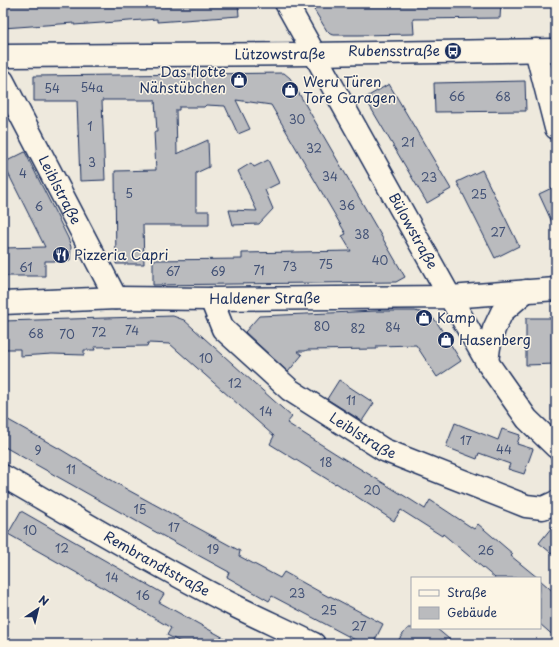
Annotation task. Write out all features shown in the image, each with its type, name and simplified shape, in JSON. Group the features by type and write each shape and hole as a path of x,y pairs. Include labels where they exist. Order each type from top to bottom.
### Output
{"street":[{"name":"Bülowstraße","path":"286,3 486,362 527,419 556,447"},
{"name":"Lützowstraße","path":"3,56 314,54 546,50"},
{"path":"546,50 556,128"},
{"name":"Leiblstraße","path":"3,81 116,298"},
{"name":"Haldener Straße","path":"3,303 116,298 211,299 450,297 556,289"},
{"path":"486,362 494,329 502,312 526,291"},
{"name":"Leiblstraße","path":"211,299 224,329 290,390 384,450 526,506 543,508 556,502"},
{"name":"Rembrandtstraße","path":"3,476 198,586 314,644"}],"building":[{"path":"3,3 238,3 239,16 157,22 157,19 3,28"},
{"path":"310,3 501,3 500,18 413,19 414,34 334,35 327,31"},
{"path":"284,73 290,78 405,277 396,282 153,285 153,260 242,259 242,253 351,251 342,236 346,234 271,105 236,100 250,129 238,134 225,106 206,105 204,107 179,107 179,110 176,110 177,154 208,140 209,167 196,173 196,211 209,211 209,225 143,225 144,264 116,264 115,171 156,170 154,132 157,132 155,100 102,100 105,180 80,181 77,101 34,101 34,76"},
{"path":"525,81 526,111 435,112 434,83"},
{"path":"389,84 451,189 427,203 365,98"},
{"path":"25,152 68,238 71,247 70,261 45,261 45,276 3,276 3,248 45,247 3,163"},
{"path":"268,160 279,183 265,190 273,209 259,224 233,225 229,210 257,211 238,171 251,163 254,167"},
{"path":"482,170 519,246 495,258 457,182"},
{"path":"556,186 556,231 539,194"},
{"path":"376,311 415,311 430,316 436,321 461,361 437,377 416,345 377,346 377,349 307,350 297,351 302,355 288,372 245,332 259,316"},
{"path":"173,316 184,320 292,417 287,423 425,509 430,500 474,529 478,524 513,554 511,556 537,577 494,577 443,534 442,536 401,510 394,521 336,483 335,484 270,444 274,436 170,344 148,343 147,346 94,347 95,350 84,350 84,355 52,354 20,356 20,349 3,349 3,321"},
{"path":"526,318 556,318 556,364 526,365"},
{"path":"339,380 374,403 362,421 327,399"},
{"path":"3,417 128,490 240,551 239,556 280,578 284,572 329,597 330,596 383,624 373,644 363,644 272,596 269,601 227,577 229,572 3,446"},
{"path":"455,423 498,440 502,429 520,435 517,444 533,449 524,474 508,469 510,464 479,453 477,459 446,447"},
{"path":"21,511 164,594 159,602 235,644 184,644 167,635 171,628 8,534"},
{"path":"556,522 556,557 539,543"},
{"path":"541,581 556,594 556,638 541,625"},
{"path":"408,628 411,628 437,629 455,644 395,644"}],"place":[{"name":"Rubensstraße","path":"453,51"},
{"name":"Das flotte Nähstübchen","path":"239,80"},
{"name":"Weru Türen Tore Garagen","path":"290,90"},
{"name":"Pizzeria Capri","path":"61,255"},
{"name":"Kamp","path":"424,318"},
{"name":"Hasenberg","path":"446,340"}]}
